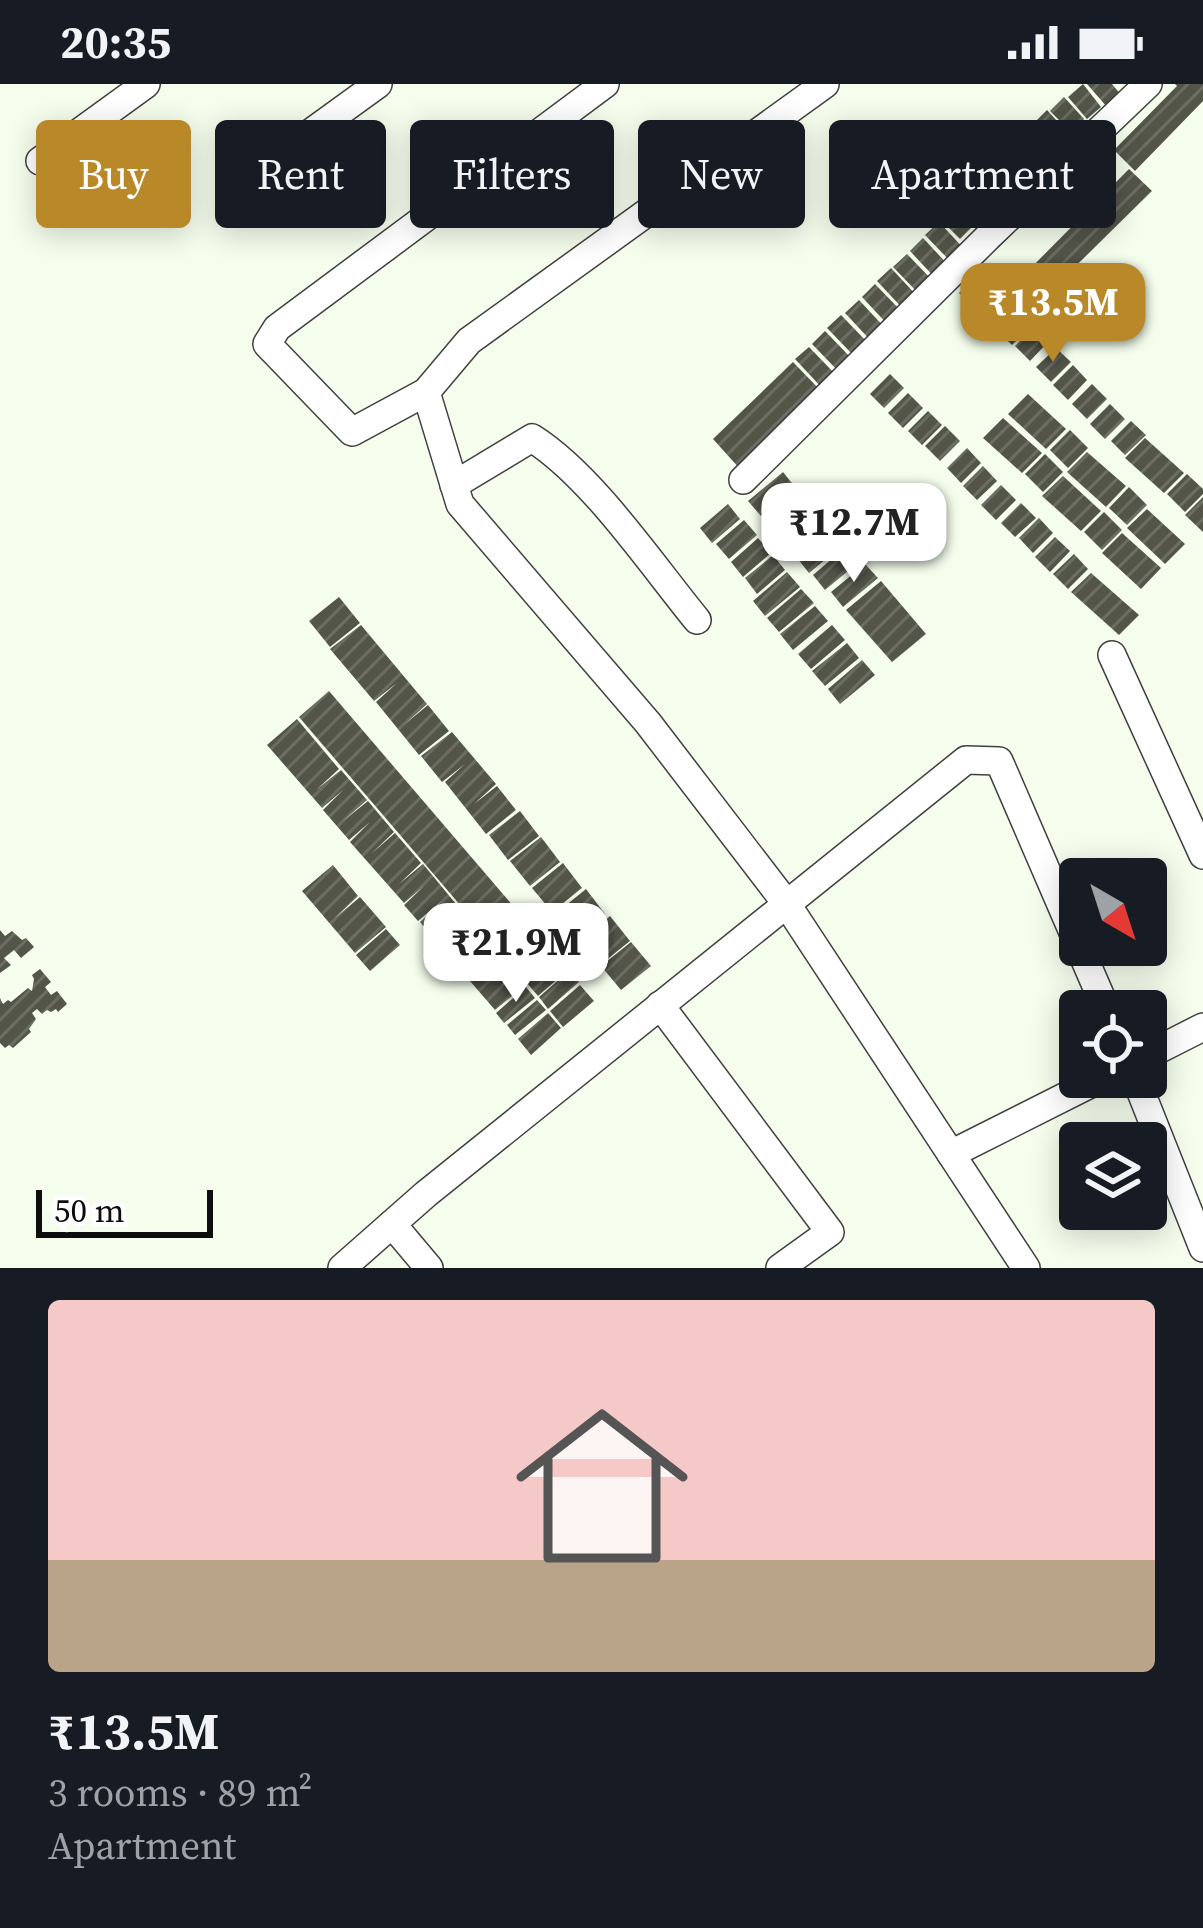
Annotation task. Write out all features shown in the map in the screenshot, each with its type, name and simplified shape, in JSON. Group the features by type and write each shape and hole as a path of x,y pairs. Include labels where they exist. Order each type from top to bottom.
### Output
{"street":[{"path":"96,120 146,84"},
{"path":"328,120 378,84"},
{"path":"605,84 278,328 267,344 352,432 426,392 469,341 825,84"},
{"path":"742,480 1148,84"},
{"path":"426,392 460,504 648,723 786,903 1026,1268"},
{"path":"454,485 532,438 558,455 698,620"},
{"path":"1112,655 1203,855"},
{"path":"342,1268 966,760 1000,761 1098,990"},
{"path":"660,1005 830,1232 780,1268"},
{"path":"1167,1045 1203,1027"},
{"path":"952,1154 1063,1098"},
{"path":"1143,1098 1203,1248"},
{"path":"392,1224 429,1268"}],"building":[{"path":"1083,84 1101,107 1087,119 1068,97"},
{"path":"1087,84 1112,84 1121,95 1107,107"},
{"path":"1203,84 1203,101 1135,171 1116,148 1177,86"},
{"path":"1064,97 1084,119 1059,120 1050,111"},
{"path":"1047,110 1056,120 1037,120"},
{"path":"1129,169 1152,191 1116,226 1116,182"},
{"path":"933,228 945,228 967,252 953,264 925,235"},
{"path":"949,228 971,228 960,239"},
{"path":"1070,228 1114,228 1027,314 1006,293"},
{"path":"923,238 951,268 938,281 910,251"},
{"path":"907,254 935,283 921,296 893,267"},
{"path":"891,268 919,298 905,311 877,281"},
{"path":"980,273 994,288 974,308 959,293"},
{"path":"875,284 904,314 890,327 862,297"},
{"path":"998,293 1012,307 992,328 978,313"},
{"path":"859,300 887,330 873,343 845,313"},
{"path":"1018,310 1032,325 1012,345 997,330"},
{"path":"841,315 869,344 855,357 827,328"},
{"path":"1035,326 1050,340 1030,361 1015,346"},
{"path":"825,331 853,360 840,373 812,344"},
{"path":"809,347 837,376 823,389 795,359"},
{"path":"1056,348 1071,362 1051,382 1036,367"},
{"path":"793,362 821,391 740,469 713,439"},
{"path":"1073,365 1087,380 1068,400 1053,385"},
{"path":"890,374 904,388 884,408 870,394"},
{"path":"1092,384 1107,399 1087,419 1072,404"},
{"path":"908,393 923,408 903,428 888,413"},
{"path":"1028,394 1066,429 1046,449 1008,414"},
{"path":"1110,404 1125,419 1105,439 1090,424"},
{"path":"928,411 942,425 922,445 908,431"},
{"path":"1003,418 1042,453 1022,473 983,438"},
{"path":"1131,421 1146,435 1125,455 1111,441"},
{"path":"945,426 960,441 940,461 925,446"},
{"path":"1070,430 1088,448 1068,468 1050,450"},
{"path":"1145,438 1184,473 1164,493 1125,458"},
{"path":"967,448 981,463 961,483 947,468"},
{"path":"1087,452 1126,486 1106,507 1067,472"},
{"path":"1045,454 1063,472 1043,492 1025,474"},
{"path":"983,466 997,481 977,500 963,486"},
{"path":"783,472 795,487 761,516 748,501"},
{"path":"1187,474 1203,494 1185,512 1167,494"},
{"path":"1063,476 1101,511 1081,531 1042,496"},
{"path":"1001,485 1016,500 996,520 981,505"},
{"path":"1129,487 1147,505 1127,525 1109,508"},
{"path":"800,495 812,510 778,539 765,524"},
{"path":"1203,497 1203,532 1185,515"},
{"path":"1021,503 1036,518 1015,537 1001,523"},
{"path":"728,504 740,519 712,543 700,528"},
{"path":"1147,509 1185,544 1165,564 1127,528"},
{"path":"815,511 827,526 793,555 780,540"},
{"path":"1104,512 1122,530 1102,550 1084,532"},
{"path":"1039,518 1053,533 1033,553 1019,538"},
{"path":"744,520 757,535 729,559 716,544"},
{"path":"831,530 844,544 809,573 797,558"},
{"path":"1122,533 1161,568 1141,589 1102,553"},
{"path":"1055,537 1070,551 1050,572 1035,557"},
{"path":"758,538 771,553 743,577 731,562"},
{"path":"847,546 860,561 825,590 813,575"},
{"path":"1074,554 1088,569 1068,589 1053,574"},
{"path":"773,555 785,570 757,594 745,578"},
{"path":"865,564 878,578 843,607 831,592"},
{"path":"787,572 800,587 765,616 753,601"},
{"path":"1091,573 1139,615 1119,635 1071,592"},
{"path":"881,581 926,634 892,662 846,610"},
{"path":"801,589 814,603 779,632 767,618"},
{"path":"339,597 360,623 330,647 309,621"},
{"path":"815,606 828,621 793,650 780,634"},
{"path":"361,625 427,704 405,724 428,705 449,731 419,755 376,702 397,683 374,701 330,649"},
{"path":"832,625 845,640 811,669 798,654"},
{"path":"847,643 859,658 825,686 812,671"},
{"path":"862,660 875,675 840,704 828,689"},
{"path":"329,691 568,970 538,996 299,717"},
{"path":"297,719 339,769 316,790 341,770 367,800 343,821 368,801 394,832 371,854 395,833 421,863 399,884 423,864 461,910 431,935 420,922 443,900 418,921 404,905 424,886 404,903 350,842 370,822 349,840 323,810 343,790 322,808 267,745"},
{"path":"452,732 496,784 474,804 497,786 516,810 486,834 445,782 465,764 442,782 421,756"},
{"path":"520,811 539,836 508,860 489,835"},
{"path":"541,837 560,862 530,886 510,861"},
{"path":"563,863 582,888 552,912 532,888"},
{"path":"333,865 358,896 335,918 360,897 386,927 355,953 302,891"},
{"path":"586,889 605,914 575,938 555,914"},
{"path":"462,911 476,927 453,949 478,928 503,959 480,980 505,960 516,973 501,986 517,975 525,985 495,1010 432,937"},
{"path":"610,916 630,941 600,965 580,941"},
{"path":"386,929 400,945 370,971 356,955"},
{"path":"0,930 5,936 12,931 26,938 34,947 21,958 14,950 4,958 11,965 0,973"},
{"path":"631,942 651,966 621,990 601,966"},
{"path":"40,969 51,982 45,987 51,995 57,991 67,1004 58,1012 42,1014 37,1009 32,1013 36,1019 31,1032 13,1048 5,1048 0,1043 0,998 3,1004 28,988 32,991 32,975"},
{"path":"569,971 579,982 548,1009 539,997"},
{"path":"580,985 594,1001 563,1027 550,1011"},
{"path":"526,987 535,998 504,1023 496,1013"},
{"path":"537,1000 546,1010 515,1035 507,1025"},
{"path":"548,1013 561,1028 531,1055 518,1039"}]}
